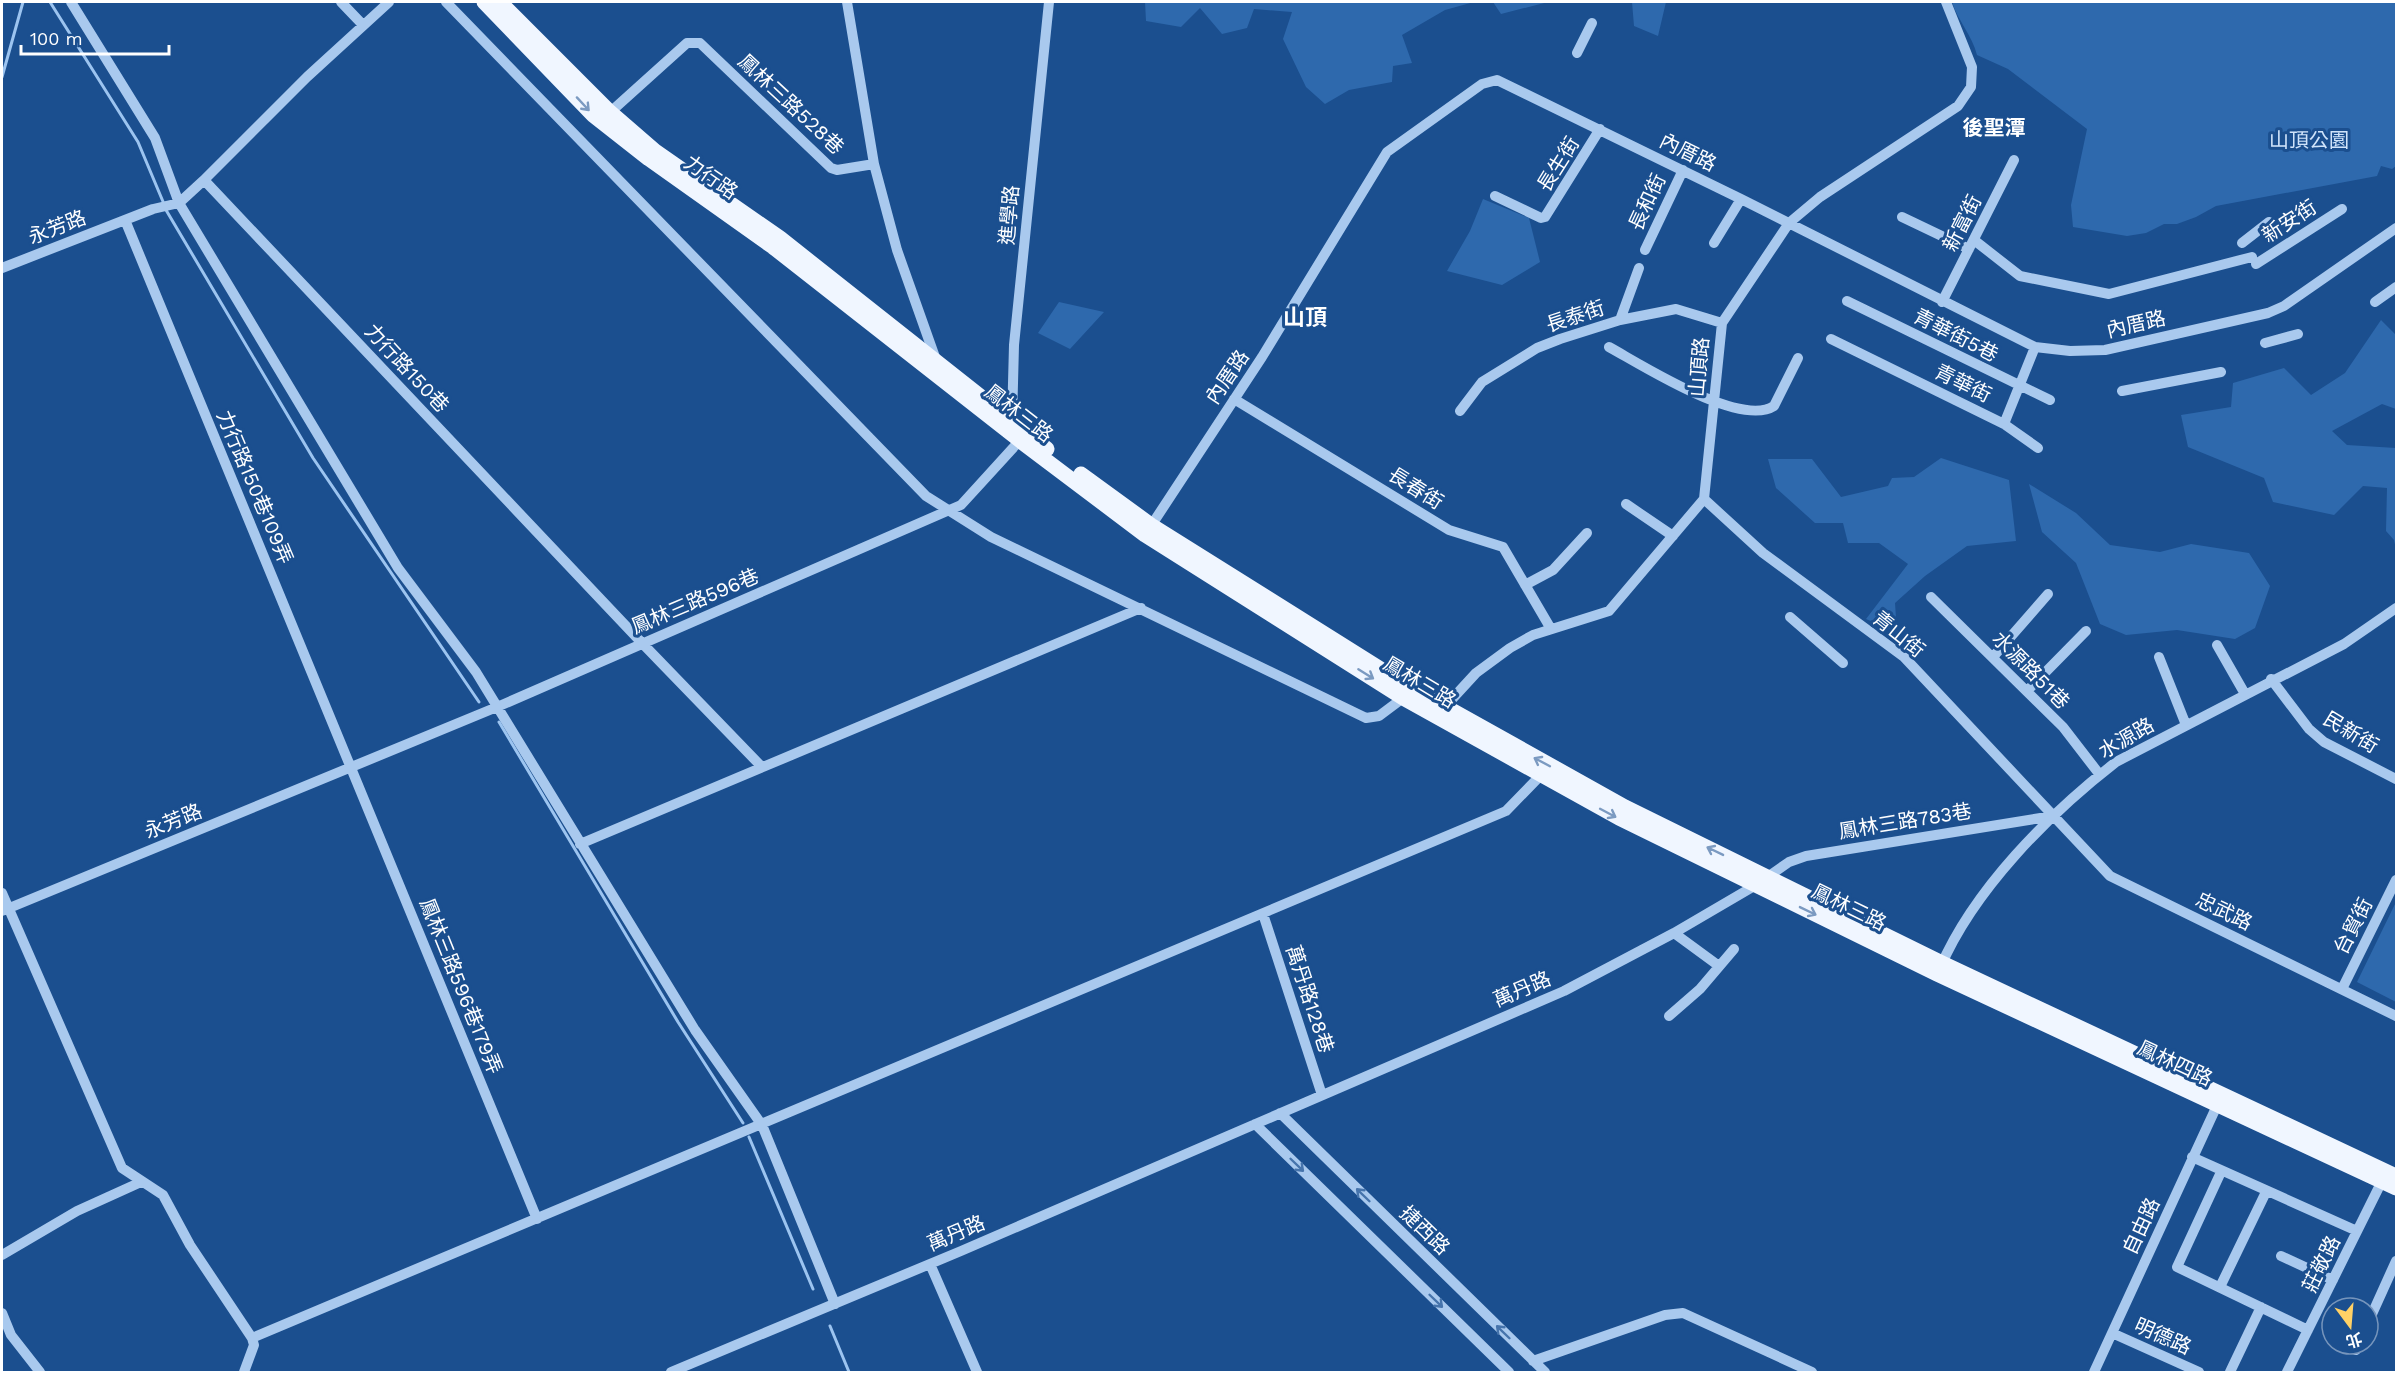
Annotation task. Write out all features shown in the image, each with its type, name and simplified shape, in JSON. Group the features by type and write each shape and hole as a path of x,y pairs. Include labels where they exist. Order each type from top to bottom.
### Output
{"main road":[{"name":"力行路","path":"484,2 605,117 780,238 933,364"},
{"name":"力行路","path":"500,2 605,117"},
{"name":"鳳林三路","path":"933,364 1023,437 1148,530 1403,698 1440,712 1762,880 1940,969"},
{"name":"鳳林三路","path":"1148,530 1540,776 1619,818 1762,880"},
{"name":"鳳林四路","path":"1940,969 2219,1101 2388,1176 2397,1188"}],"street":[{"path":"71,2 155,138 179,203 398,568 476,672 696,1030 762,1125 835,1304"},
{"path":"341,2 363,25"},
{"path":"125,220 179,203 389,2"},
{"path":"446,2 927,496 992,537 1366,718 1378,716 1403,698"},
{"path":"847,2 874,164 897,250 933,364"},
{"name":"進學路","path":"1008,425 1049,2"},
{"name":"山頂路","path":"1704,499 1722,323 1789,223 1820,197 1958,106 1971,87 1972,68 1946,2"},
{"path":"1577,52 1592,22"},
{"name":"鳳林三路528巷","path":"605,117 687,43 700,43 831,168 837,170 874,164"},
{"name":"內厝路","path":"1148,530 1324,257 1377,166 1394,146 1482,84 1497,80 1683,170 2035,347 2070,351 2105,350 2268,313 2284,306 2397,228"},
{"name":"長生街","path":"1495,196 1541,218 1545,217 1600,129"},
{"name":"新富街","path":"1942,302 2014,160"},
{"name":"長和街","path":"1645,250 1683,170"},
{"name":"力行路150巷","path":"204,180 642,644 762,767"},
{"path":"1714,243 1741,199"},
{"name":"新安街","path":"1902,217 1971,244 2020,276 2109,294 2254,260 2342,209"},
{"name":"永芳路","path":"2,268 125,220"},
{"name":"力行路150巷109弄","path":"125,220 352,767"},
{"path":"2242,243 2269,222"},
{"path":"1620,320 1639,268"},
{"path":"2375,302 2397,286"},
{"name":"青華街5巷","path":"1846,301 2050,400"},
{"name":"長泰街","path":"1460,411 1482,382 1537,348 1620,320 1676,309 1722,323"},
{"path":"2265,343 2298,334"},
{"name":"青華街","path":"1831,339 2004,424 2035,347"},
{"path":"1609,347 1714,402 1746,410 1770,409 1774,406 1798,358"},
{"path":"2122,391 2222,372"},
{"name":"長春街","path":"1234,399 1449,530 1503,547 1551,629"},
{"path":"2004,424 2038,448"},
{"name":"鳳林三路596巷","path":"352,767 497,707 949,511 961,505 1023,437"},
{"path":"1440,712 1476,673 1533,635 1610,611 1704,499"},
{"name":"青山街","path":"1704,499 1762,553 1904,657 2053,816"},
{"path":"1626,504 1673,537"},
{"path":"1525,585 1553,570 1587,534"},
{"path":"1993,657 2048,594"},
{"name":"水源路51巷","path":"1931,597 2063,727 2100,775"},
{"path":"580,844 1141,608"},
{"name":"水源路","path":"1940,969 1955,937 1991,885 2053,816 2116,762 2271,679 2344,644 2397,608"},
{"path":"1790,617 1843,663"},
{"path":"2027,691 2086,631"},
{"path":"2217,645 2245,694"},
{"path":"2159,657 2186,725"},
{"name":"民新街","path":"2271,679 2309,729 2324,742 2397,779"},
{"name":"永芳路","path":"5,910 352,767"},
{"name":"鳳林三路596巷179弄","path":"352,767 537,1219"},
{"path":"252,1338 1506,811 1540,776"},
{"name":"鳳林三路783巷","path":"1762,880 1790,862 1806,856 2053,816"},
{"name":"忠武路","path":"2053,816 2110,876 2397,1016"},
{"name":"萬丹路","path":"671,1372 930,1264 1564,991 1674,933 1762,880"},
{"name":"台貿街","path":"2342,989 2397,880"},
{"path":"2,893 5,910 122,1168 163,1195 190,1245 252,1338 254,1345 244,1372"},
{"name":"萬丹路128巷","path":"1263,914 1322,1095"},
{"path":"1674,933 1719,966"},
{"path":"1669,1016 1700,989 1734,949"},
{"name":"自由路","path":"2094,1372 2219,1101"},
{"name":"捷西路","path":"1280,1113 1545,1372"},
{"path":"1255,1124 1509,1372"},
{"path":"2193,1157 2221,1172 2357,1231"},
{"path":"2221,1172 2177,1267 2308,1330"},
{"name":"莊敬路","path":"2287,1372 2357,1231 2388,1176"},
{"path":"2,1255 77,1211 141,1182"},
{"path":"2220,1287 2266,1192"},
{"path":"2281,1256 2333,1280"},
{"path":"2380,1297 2397,1261"},
{"path":"930,1264 977,1372"},
{"path":"2230,1372 2261,1307"},
{"path":"2,1313 11,1335 40,1372"},
{"path":"1533,1361 1665,1315 1683,1313 1812,1372"},
{"name":"明德路","path":"2112,1333 2199,1372"}],"green space":[{"path":"1145,2 1474,2 1445,10 1402,35 1412,63 1393,66 1392,82 1349,90 1325,104 1306,87 1283,39 1292,12 1254,9 1247,28 1222,34 1200,8 1181,27 1146,21"},
{"path":"1493,2 1548,2 1501,14"},
{"path":"1632,2 1666,2 1658,36 1634,26"},
{"name":"山頂公園","path":"1952,2 2396,2 2396,166 2392,169 2381,166 2377,176 2216,206 2196,217 2177,224 2164,224 2146,233 2127,236 2073,227 2071,205 2087,129 2008,69 1977,55"},
{"path":"1483,199 1529,218 1540,262 1502,285 1447,271 1470,231"},
{"path":"1059,302 1104,312 1070,349 1038,333"},
{"path":"2381,320 2396,335 2396,409 2382,404 2332,431 2347,445 2396,448 2396,549 2394,540 2386,531 2387,488 2363,486 2334,515 2273,502 2264,478 2188,447 2181,415 2231,407 2233,383 2284,368 2311,395 2345,373"},
{"path":"1941,458 2009,480 2016,541 1967,546 1925,576 1895,603 1897,632 1866,619 1908,564 1879,543 1848,543 1843,523 1815,523 1776,488 1768,459 1812,459 1841,497 1888,486 1892,478 1914,477"},
{"path":"2029,484 2076,513 2110,545 2160,552 2191,544 2249,553 2270,586 2255,628 2235,639 2177,630 2126,635 2100,624 2076,563 2042,532"},
{"path":"2396,902 2396,1002 2357,982"}],"waterway":[{"path":"2,77 23,2"},
{"path":"50,2 138,142 164,204"},
{"path":"166,210 313,458 479,702"},
{"path":"499,722 678,1022 743,1123"},
{"path":"749,1137 813,1289"},
{"path":"830,1326 849,1372"}],"district":[{"name":"後聖潭","path":"1994,127"},
{"name":"山頂","path":"1305,317"}]}
